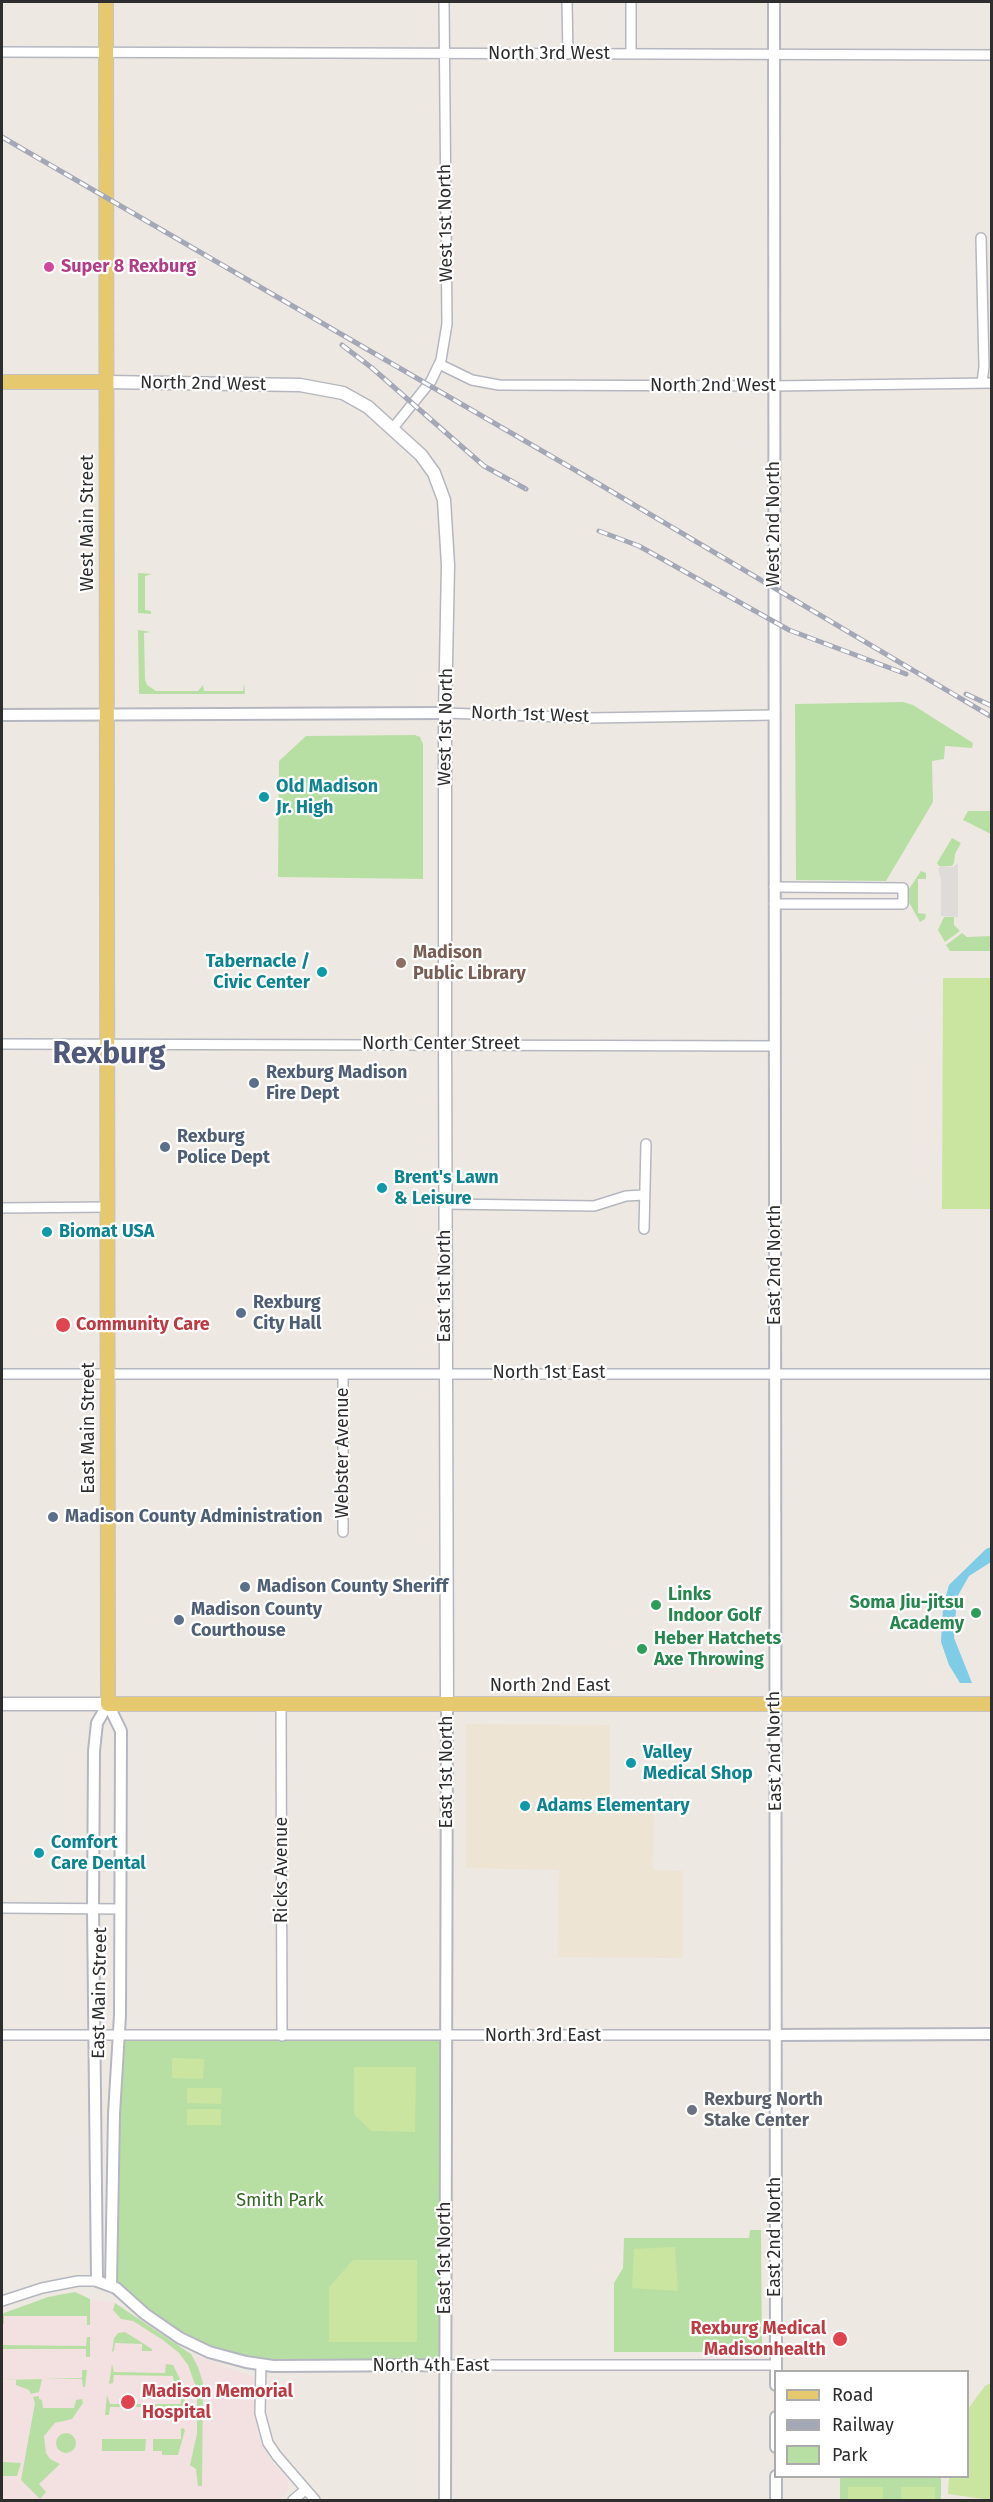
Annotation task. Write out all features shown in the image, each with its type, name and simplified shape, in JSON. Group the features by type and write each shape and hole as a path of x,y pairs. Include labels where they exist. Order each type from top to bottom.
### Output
{"main road":[{"name":"West Main Street","path":"106,2 107,1044"},
{"path":"2,382 106,382"},
{"name":"North 2nd West","path":"106,382 300,385"},
{"name":"West 1st North","path":"300,385 343,393 368,407 393,428 428,464 444,500 448,565 445,713 445,1044"},
{"name":"East Main Street","path":"107,1044 108,1704"},
{"name":"East 1st North","path":"445,1044 447,1704"},
{"path":"2,1704 108,1704"},
{"name":"North 2nd East","path":"108,1704 992,1704"}],"street":[{"name":"West 1st North","path":"393,428 428,386 439,364 447,324 444,2"},
{"path":"567,2 568,54"},
{"path":"631,2 631,54"},
{"name":"West 2nd North","path":"774,2 775,1046"},
{"name":"North 3rd West","path":"2,52 992,55"},
{"path":"981,238 984,368 987,383"},
{"name":"North 2nd West","path":"439,364 472,380 500,385 774,386 987,383"},
{"name":"North 1st West","path":"2,715 445,713 591,718 774,715"},
{"path":"774,887 903,888 903,904 774,904"},
{"name":"North Center Street","path":"2,1044 775,1046"},
{"name":"East 2nd North","path":"774,2370 775,1046"},
{"path":"644,1228 646,1144"},
{"path":"445,1204 594,1206 626,1196 644,1195"},
{"path":"2,1208 107,1207"},
{"name":"North 1st East","path":"2,1374 992,1374"},
{"name":"Webster Avenue","path":"343,1374 343,1532"},
{"name":"East Main Street","path":"108,1704 121,1731 120,2015 114,2114 111,2285"},
{"name":"East Main Street","path":"97,2281 93,1909 94,1751 97,1723 108,1704"},
{"name":"Ricks Avenue","path":"281,1704 282,2036"},
{"name":"East 1st North","path":"445,2500 447,1704"},
{"path":"2,1908 119,1909"},
{"name":"North 3rd East","path":"2,2035 992,2034"},
{"path":"2,2301 42,2288 84,2279 111,2285"},
{"name":"North 4th East","path":"111,2285 145,2314 180,2338 209,2352 261,2365 774,2365"},
{"path":"261,2365 260,2413 266,2437 277,2456 315,2500"},
{"path":"776,2478 776,2500"},
{"path":"292,2500 305,2490"}],"shaded area":[{"path":"958,863 958,917 941,916 941,879 938,869 941,866 953,867"},
{"path":"466,1724 610,1725 610,1812 654,1813 653,1870 683,1871 683,1958 558,1957 559,1870 466,1868"},
{"name":"Madison Memorial Hospital","path":"65,2293 81,2293 87,2299 115,2303 191,2354 253,2377 255,2418 260,2440 271,2461 287,2479 289,2486 287,2493 278,2500 2,2500 2,2313"}],"green space":[{"path":"138,573 152,574 145,576 145,610 151,611 151,614 138,613"},
{"path":"138,630 151,632 144,633 145,679 147,685 156,691 198,691 203,685 204,691 243,691 244,683 245,694 139,694"},
{"path":"903,702 913,705 973,743 972,748 945,746 944,759 932,761 933,802 886,881 796,880 795,704"},
{"path":"415,735 420,737 423,744 423,879 278,877 279,761 306,736"},
{"path":"968,811 991,811 991,834 963,820"},
{"path":"952,838 961,843 955,854 954,863 952,866 939,866 937,863"},
{"path":"921,871 926,873 926,879 918,879 918,913 926,914 925,919 920,922 907,899 907,892"},
{"path":"944,917 954,917 954,925 960,931 945,942 938,930"},
{"path":"962,933 967,937 991,936 991,951 950,951 946,945"},
{"path":"943,978 991,978 991,1209 942,1209"},
{"name":"Smith Park","path":"118,2035 446,2036 445,2365 273,2366 180,2338 114,2282"},
{"path":"172,2058 204,2059 203,2079 172,2078"},
{"path":"354,2067 416,2067 415,2132 371,2131 354,2114"},
{"path":"187,2088 222,2088 221,2104 187,2103"},
{"path":"187,2109 221,2109 221,2125 187,2125"},
{"path":"750,2230 761,2230 762,2352 614,2352 614,2283 623,2268 624,2238 749,2238"},
{"path":"675,2247 678,2291 632,2288 634,2249"},
{"path":"353,2260 417,2260 417,2342 329,2342 329,2287"},
{"path":"75,2292 90,2299 90,2325 87,2325 87,2316 4,2316 4,2324 2,2324 4,2313 48,2297"},
{"path":"115,2303 191,2354 198,2367 203,2383 202,2486 198,2486 196,2469 190,2465 197,2434 197,2390 188,2365 179,2353 163,2340 133,2321 121,2319 113,2310"},
{"path":"125,2332 152,2351 142,2351 142,2344 115,2343 112,2352 114,2338 118,2333"},
{"path":"87,2337 90,2337 90,2357 86,2357 86,2349 2,2349 2,2345 86,2346"},
{"path":"112,2364 114,2372 165,2373 166,2364 173,2365 182,2383 174,2384 173,2376 114,2375 113,2383 109,2384"},
{"path":"82,2370 87,2370 85,2387 83,2387 82,2379 42,2379 82,2378"},
{"path":"42,2379 39,2392 31,2394 29,2390 16,2385 16,2380 2,2380"},
{"path":"991,2383 991,2500 948,2494 949,2478 969,2478 969,2408 985,2386"},
{"path":"107,2395 110,2404 181,2404 181,2396 185,2397 184,2415 181,2415 181,2407 110,2407 109,2415 105,2415"},
{"path":"39,2396 43,2408 74,2408 76,2400 82,2399 83,2403 72,2419 55,2423 44,2436 46,2453 50,2459 60,2464 39,2484 46,2492 40,2499 21,2480 35,2403 33,2397"},
{"path":"183,2428 185,2430 178,2455 162,2455 162,2451 153,2451 153,2439 181,2439"},
{"path":"62,2433 70,2433 76,2439 76,2447 70,2453 62,2453 56,2447 56,2439"},
{"path":"102,2439 146,2439 145,2451 102,2451"},
{"path":"3,2462 21,2463 17,2476 2,2476"},
{"path":"840,2478 941,2478 941,2500 840,2500"},
{"path":"848,2487 883,2487 883,2500 848,2500"},
{"path":"901,2487 935,2487 935,2500 901,2500"}],"water":[{"path":"991,1547 991,1562 969,1576 957,1597 954,1638 972,1683 960,1683 949,1665 941,1642 943,1607 949,1585 986,1549"}],"railway":[{"path":"2,137 599,484 992,717"},
{"path":"342,345 372,368 484,466 526,489"},
{"path":"599,531 639,546 789,630 906,674"},
{"path":"966,694 992,706"}],"place":[{"name":"Super 8 Rexburg","path":"49,267"},
{"name":"Old Madison Jr. High","path":"264,797"},
{"name":"Madison Public Library","path":"401,963"},
{"name":"Tabernacle / Civic Center","path":"322,972"},
{"name":"Rexburg Madison Fire Dept","path":"254,1083"},
{"name":"Rexburg Police Dept","path":"165,1147"},
{"name":"Brent's Lawn & Leisure","path":"382,1188"},
{"name":"Biomat USA","path":"47,1232"},
{"name":"Rexburg City Hall","path":"241,1313"},
{"name":"Community Care","path":"63,1325"},
{"name":"Madison County Administration","path":"53,1517"},
{"name":"Madison County Sheriff","path":"245,1587"},
{"name":"Links Indoor Golf","path":"656,1605"},
{"name":"Soma Jiu-jitsu Academy","path":"976,1613"},
{"name":"Madison County Courthouse","path":"179,1620"},
{"name":"Heber Hatchets Axe Throwing","path":"642,1649"},
{"name":"Valley Medical Shop","path":"631,1763"},
{"name":"Adams Elementary","path":"525,1806"},
{"name":"Comfort Care Dental","path":"39,1853"},
{"name":"Rexburg North Stake Center","path":"692,2110"},
{"name":"Rexburg Medical Madisonhealth","path":"840,2339"},
{"name":"Madison Memorial Hospital","path":"128,2402"}],"district":[{"name":"Rexburg","path":"109,1055"}]}
